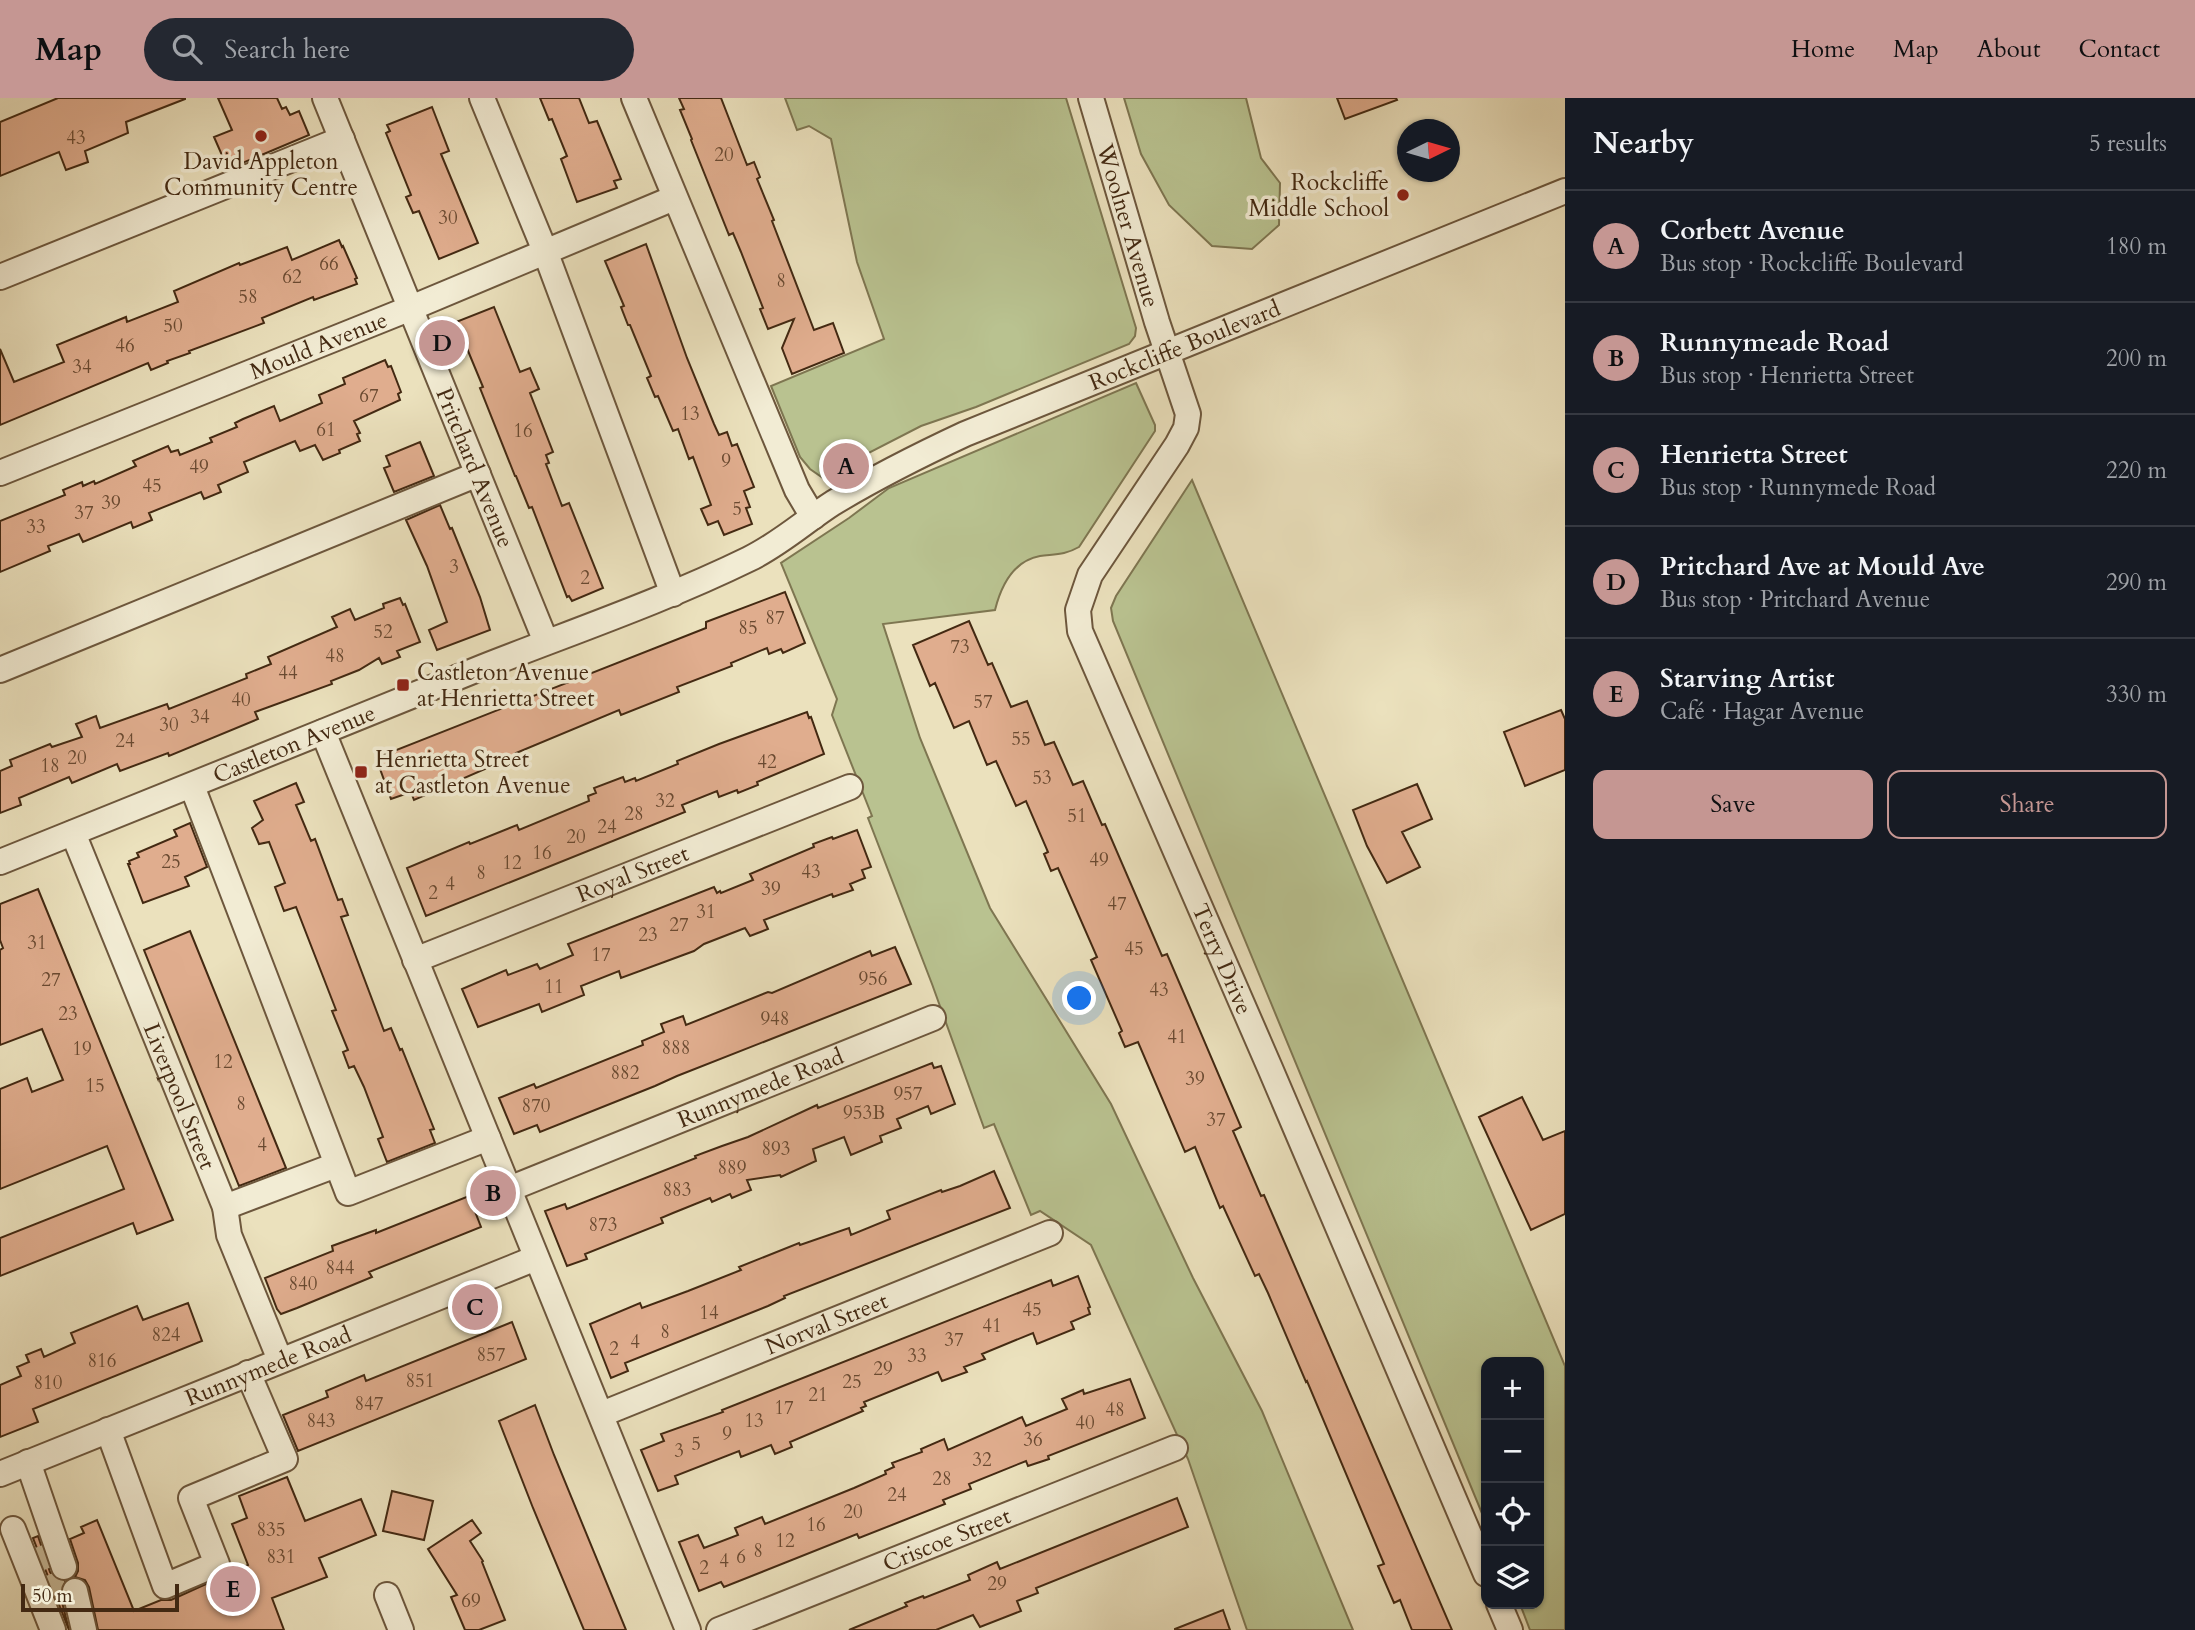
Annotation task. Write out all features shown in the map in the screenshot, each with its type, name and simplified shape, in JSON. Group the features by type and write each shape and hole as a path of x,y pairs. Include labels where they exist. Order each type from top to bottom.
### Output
{"street":[{"name":"Pritchard Avenue","path":"325,98 546,642"},
{"path":"482,98 545,251 673,594"},
{"path":"634,98 797,491 813,517"},
{"name":"Woolner Avenue","path":"1091,98 1167,353"},
{"path":"0,277 342,139"},
{"name":"Rockcliffe Boulevard","path":"813,517 898,465 943,445 1565,191"},
{"name":"Mould Avenue","path":"0,473 411,308 674,198"},
{"name":"Terry Drive","path":"1167,353 1188,414 1186,428 1177,446 1090,575 1078,610 1080,631 1481,1562"},
{"path":"0,670 478,474"},
{"name":"Castleton Avenue","path":"0,862 546,642 673,594 751,558 813,517"},
{"path":"323,732 688,1630"},
{"path":"192,786 348,1193 488,1138"},
{"name":"Royal Street","path":"415,960 850,787"},
{"name":"Liverpool Street","path":"73,833 226,1207 229,1234 280,1360"},
{"name":"Runnymede Road","path":"509,1189 933,1018"},
{"path":"226,1207 336,1165"},
{"name":"Norval Street","path":"602,1414 1050,1233"},
{"name":"Runnymede Road","path":"0,1474 536,1258"},
{"path":"108,1430 165,1586 217,1563 191,1498 285,1458 248,1373"},
{"name":"Criscoe Street","path":"719,1630 1175,1448"},
{"path":"28,1462 45,1514 45,1560 40,1592 66,1617"},
{"path":"45,1514 6,1532 45,1560"},
{"path":"387,1595 401,1630"},
{"path":"1501,1609 1510,1630"}],"green space":[{"path":"785,98 1066,98 1136,328 1135,336 1129,344 976,407 921,426 823,478 810,469 800,457 771,386 884,339 857,262 831,139 809,126 797,130"},
{"path":"1124,98 1246,98 1261,158 1280,183 1279,225 1252,249 1212,246 1169,205 1141,154"},
{"path":"1136,383 1155,425 1155,431 1079,547 1022,563 1005,584 995,610 883,624 920,738 990,908 1111,1104 1193,1278 1262,1411 1353,1630 1247,1630 1188,1459 1091,1245 1040,1211 1031,1215 994,1124 984,1128 868,818 872,816 832,715 837,699 781,563 889,488"},
{"path":"1192,480 1565,1366 1565,1630 1530,1630 1522,1609 1544,1609 1544,1357 1481,1357 1481,1511 1113,621 1111,608 1116,596"}],"building":[{"path":"58,98 185,99 126,122 128,133 85,151 88,162 66,170 59,152 0,176 0,122"},
{"name":"David Appleton Community Centre","path":"218,98 277,98 282,109 286,107 290,115 299,111 309,135 228,169 214,137 232,130"},
{"path":"540,98 579,98 589,123 597,121 621,179 614,181 617,188 577,202 561,159 567,156"},
{"path":"679,98 721,98 747,165 754,162 760,177 757,179 774,220 772,221 814,330 833,323 844,353 792,374 782,348 794,319 768,329 760,309 763,308 741,252 733,233 729,235 691,140 680,110 684,109"},
{"path":"1337,98 1396,98 1397,100 1345,119"},
{"path":"432,107 449,151 441,154 478,243 439,259 419,211 413,213 406,197 411,195 386,133 390,131 387,125"},
{"path":"339,240 357,278 357,284 314,300 313,297 262,318 264,323 189,351 190,353 151,370 148,363 0,425 0,349 14,382 64,362 57,345 126,317 127,322 178,302 174,291 239,263 240,265 287,247 292,260"},
{"path":"646,244 714,424 719,435 727,432 732,446 737,444 754,487 744,491 752,524 724,535 718,521 708,525 701,509 711,505 693,457 689,459 678,429 673,431 658,396 655,397 647,378 651,376 628,325 621,307 624,306 605,261"},
{"path":"494,307 520,372 530,368 539,389 530,393 553,452 546,455 549,463 546,464 562,506 569,503 603,588 572,601 567,597 532,507 529,508 515,476 456,322"},
{"path":"385,360 388,367 391,366 401,392 398,394 400,400 354,421 360,433 357,434 360,441 339,450 340,453 323,460 315,445 300,451 295,441 244,462 248,472 218,485 221,492 204,499 201,492 149,513 152,520 133,528 131,522 83,542 79,534 48,546 50,551 0,572 0,521 65,495 63,490 82,482 83,486 94,481 95,484 136,466 133,461 168,446 171,452 178,450 180,455 212,442 210,438 237,427 235,423 274,406 280,421 322,403 319,395 345,384 343,378"},
{"path":"420,442 434,476 394,492 384,468 390,466 386,456"},
{"path":"440,505 480,597 490,630 437,650 429,630 447,622 427,566 406,520"},
{"path":"785,592 805,643 783,653 781,649 769,654 767,648 731,663 732,666 677,687 679,692 621,715 619,710 414,800 411,792 391,799 376,758 706,628 706,622"},
{"path":"400,598 420,642 397,651 400,657 382,664 379,658 359,670 331,681 332,684 255,712 258,719 169,756 168,753 120,771 117,764 72,783 69,777 19,798 21,805 0,813 0,771 12,766 10,760 50,744 52,747 82,737 76,724 96,716 100,728 167,704 169,709 247,678 246,674 271,664 268,657 337,627 332,617 350,609 355,620"},
{"path":"969,621 988,665 992,663 1011,707 1027,701 1045,745 1054,742 1073,785 1083,781 1102,825 1105,824 1162,956 1167,954 1241,1127 1233,1131 1261,1196 1264,1195 1452,1630 1412,1630 1400,1600 1394,1603 1378,1566 1384,1564 1268,1293 1259,1274 1255,1276 1223,1206 1220,1208 1195,1147 1185,1152 1138,1042 1125,1047 1119,1033 1122,1031 1091,960 1097,957 1058,868 1051,871 1044,854 1048,852 1026,801 1016,806 996,761 987,765 969,721 954,728 935,683 930,686 913,645"},
{"path":"1561,710 1565,719 1565,770 1525,786 1504,732"},
{"path":"807,712 824,754 757,782 758,785 738,793 737,790 719,797 717,791 682,805 685,812 426,916 407,868 517,825 519,830 589,801 588,796 596,793 594,788 623,777 625,782 635,778 636,781 719,744"},
{"path":"296,783 304,802 296,805 311,841 315,839 338,900 342,899 348,915 341,917 384,1031 391,1028 400,1050 402,1049 434,1129 430,1130 435,1143 387,1162 378,1139 383,1137 354,1066 349,1068 343,1052 348,1050 332,1011 336,1010 296,907 284,911 275,887 285,883 269,842 259,844 252,828 263,820 254,801"},
{"path":"1417,784 1432,819 1402,832 1420,867 1387,883 1367,846 1353,810"},
{"path":"190,823 207,867 185,877 189,886 143,903 129,861 139,857 137,853 177,836 174,830"},
{"path":"857,830 871,867 862,870 865,878 850,884 853,890 833,897 832,894 764,920 768,929 750,936 745,928 704,944 694,951 621,978 619,971 581,986 584,995 542,1012 539,1004 478,1027 462,989 506,970 508,975 537,964 540,969 573,955 568,944 714,887 717,893 721,893 753,880 750,874 814,847 813,844"},
{"path":"38,889 173,1220 137,1234 133,1223 0,1276 0,1238 124,1189 107,1146 0,1189 0,1089 27,1078 32,1092 63,1080 42,1029 0,1045 0,950 3,948 0,940 0,904"},
{"path":"190,931 286,1168 239,1186 144,950"},
{"path":"895,947 911,984 540,1132 537,1125 514,1134 499,1098 534,1084 536,1088 643,1045 642,1041 664,1032 661,1024 683,1016 686,1025 768,992 772,993 870,951 872,956"},
{"path":"932,1063 934,1068 941,1066 955,1104 931,1114 928,1106 897,1119 901,1128 880,1136 882,1142 851,1155 844,1137 813,1149 816,1161 781,1177 747,1180 751,1190 732,1198 730,1194 712,1202 710,1198 673,1213 661,1218 663,1223 585,1254 587,1259 567,1266 545,1211 565,1204 567,1209 748,1137 817,1105 818,1108"},
{"path":"1522,1097 1543,1140 1565,1131 1565,1214 1531,1230 1479,1117"},
{"path":"994,1171 1010,1208 784,1296 785,1298 768,1306 625,1363 628,1371 611,1378 590,1324 640,1303 642,1308 688,1291 799,1243 800,1245 849,1228 851,1235 890,1219 887,1211 941,1190 942,1192 960,1186"},
{"path":"469,1196 481,1227 369,1272 372,1277 297,1308 281,1314 277,1309 265,1278 333,1251 332,1246 376,1230 376,1233"},
{"path":"1078,1276 1090,1307 1090,1314 1071,1322 1074,1329 1037,1344 1033,1333 982,1354 985,1359 964,1367 967,1372 942,1381 938,1372 864,1402 866,1406 861,1408 863,1411 790,1442 792,1447 775,1454 771,1445 741,1457 739,1451 675,1476 678,1484 658,1491 641,1450 664,1441 661,1434 723,1412 722,1410 1051,1280 1053,1286"},
{"path":"188,1303 202,1341 33,1409 38,1422 0,1437 0,1385 21,1376 17,1367 29,1362 26,1355 41,1349 44,1357 75,1343 71,1333 137,1306 143,1320"},
{"path":"512,1322 526,1359 298,1451 283,1415 328,1397 326,1391 364,1375 366,1381"},
{"path":"1130,1379 1145,1418 1048,1456 1049,1459 1028,1466 1026,1461 969,1484 971,1489 943,1500 945,1504 859,1538 857,1534 724,1587 721,1582 699,1591 679,1542 698,1535 704,1548 738,1535 735,1528 762,1517 765,1524 886,1474 885,1471 894,1467 892,1463 922,1452 921,1449 944,1439 948,1450 1022,1417 1026,1426 1067,1409 1062,1399 1083,1390 1084,1394"},
{"path":"535,1405 626,1630 584,1630 533,1508 499,1421"},
{"path":"287,1477 305,1521 361,1499 376,1535 319,1558 327,1577 272,1598 284,1630 98,1630 89,1587 85,1580 75,1577 78,1563 70,1539 84,1533 81,1527 97,1520 134,1611 161,1600 171,1600 248,1565 232,1524 247,1518 239,1496"},
{"path":"392,1491 433,1501 424,1540 383,1531"},
{"path":"1177,1498 1188,1527 1036,1588 1038,1593 1017,1601 1021,1611 980,1627 973,1615 936,1630 849,1630 907,1606 905,1603 970,1580 968,1575 997,1562 1000,1569"},
{"path":"472,1520 481,1533 470,1541 483,1561 505,1620 479,1630 465,1630 451,1597 457,1595 428,1549"},
{"path":"38,1536 50,1572 55,1579 64,1581 60,1594 69,1630 33,1538"},
{"path":"1223,1610 1230,1630 1175,1630 1175,1629"}],"tunnel":[{"path":"30,1563 47,1556"},
{"path":"42,1591 69,1579"}],"place":[{"name":"David Appleton Community Centre","path":"261,136"},
{"name":"Rockcliffe Middle School","path":"1403,195"},
{"name":"Pritchard Ave at Mould Ave","path":"442,343"},
{"name":"Corbett Avenue","path":"846,466"},
{"name":"Castleton Avenue at Henrietta Street","path":"403,685"},
{"name":"Henrietta Street at Castleton Avenue","path":"361,772"},
{"name":"Runnymeade Road","path":"493,1193"},
{"name":"Henrietta Street","path":"475,1307"},
{"name":"Starving Artist","path":"233,1589"}]}
